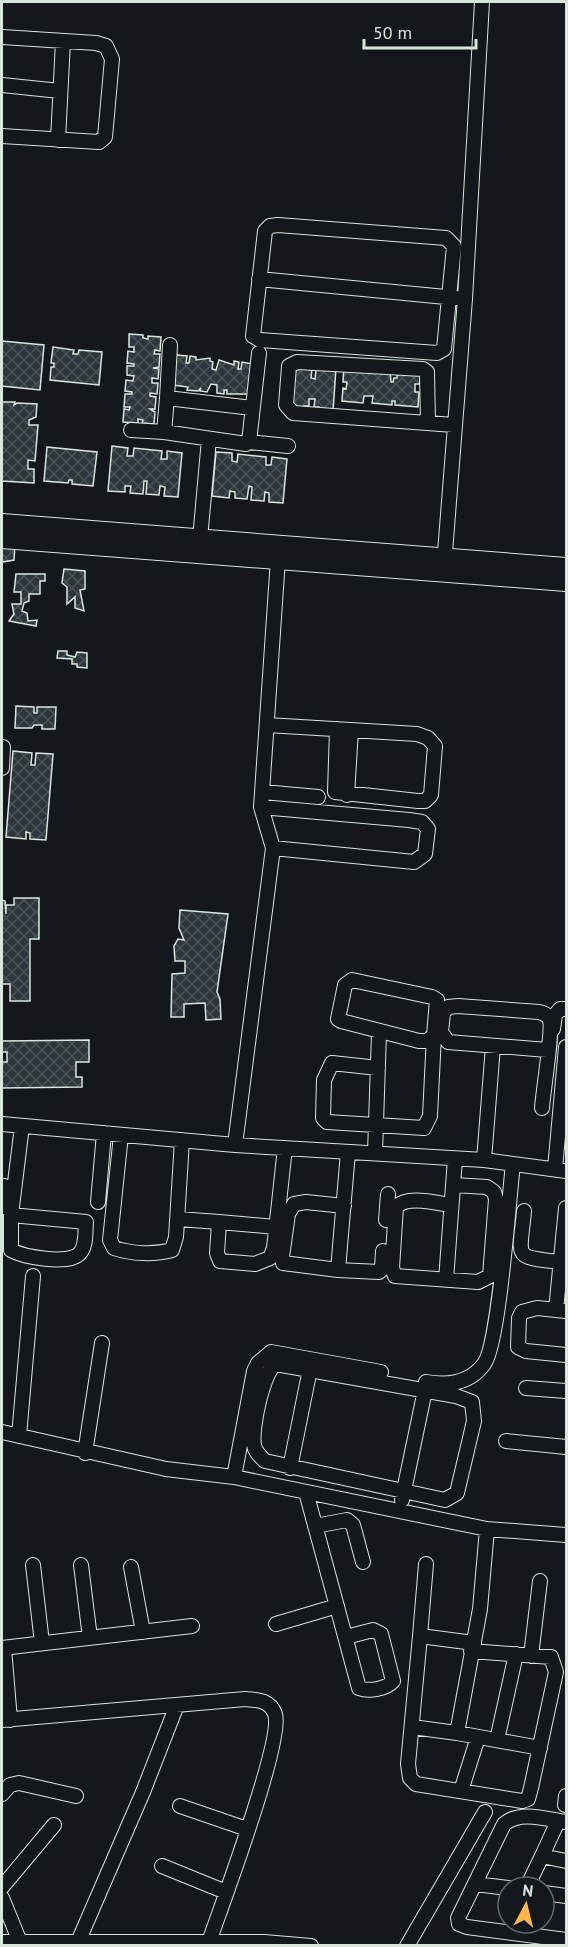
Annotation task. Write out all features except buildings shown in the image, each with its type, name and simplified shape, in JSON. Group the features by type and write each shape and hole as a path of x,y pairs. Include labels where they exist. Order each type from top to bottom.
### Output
{"street":[{"path":"444,565 465,298 482,2"},
{"path":"2,37 96,43 106,46 112,59 105,137 93,143 2,136"},
{"path":"58,140 63,41"},
{"path":"2,85 60,91"},
{"path":"270,226 446,238 454,246 448,297 444,349 437,353 260,340 253,336 265,231 270,226"},
{"path":"259,279 465,298"},
{"path":"164,432 170,345"},
{"path":"249,442 259,353"},
{"path":"428,423 429,383 427,372 423,369 297,362 289,366 286,405 293,413 454,425"},
{"path":"166,398 252,408"},
{"path":"131,430 164,432 246,444 249,442 288,446"},
{"path":"200,539 209,439"},
{"path":"2,524 200,539 444,565 567,581"},
{"path":"2,538 278,559 567,567"},
{"path":"235,1146 273,848 261,807 278,559"},
{"path":"267,725 337,729 417,734 428,738 435,746 431,795 425,801 335,792 337,729"},
{"path":"347,795 351,730"},
{"path":"2,768 3,747"},
{"path":"262,792 318,798"},
{"path":"261,807 409,820 422,822 428,829 425,854 414,862 273,848"},
{"path":"378,1068 332,1063 324,1080 322,1110 327,1122 376,1127 424,1128 428,1124 437,1000 352,980 345,985 338,1019 379,1033 419,1041 427,1041 434,1035"},
{"path":"542,1108 550,1020 547,1014 539,1011 458,1006 448,1007 443,1013 441,1032 448,1042 547,1050"},
{"path":"2,1124 235,1146 484,1160 561,1170 566,1047 558,1046 552,1035 555,1014 560,1009 567,1009"},
{"path":"375,1153 379,1033"},
{"path":"484,1160 493,1046"},
{"path":"6,1211 22,1126"},
{"path":"98,1202 104,1133"},
{"path":"122,1135 110,1240 114,1248 159,1254 172,1250 178,1219 182,1140"},
{"path":"219,1222 217,1253 220,1261 255,1264 270,1258 285,1148"},
{"path":"338,1270 348,1152"},
{"path":"446,1280 455,1159"},
{"path":"234,1477 254,1371 258,1363 271,1353 289,1354 439,1384 470,1377 486,1363 500,1292 513,1164"},
{"path":"451,1205 409,1201 400,1203 396,1207 392,1268 395,1275 446,1280 484,1280 490,1276 496,1199 494,1192 487,1187 453,1185"},
{"path":"4,1186 9,1242 11,1250 21,1256 69,1260 79,1255 84,1248 86,1222"},
{"path":"344,1206 306,1202 294,1204 288,1214 282,1257 284,1263 293,1266 373,1273 382,1269 387,1194"},
{"path":"567,1208 561,1262 561,1310 537,1308 522,1312 516,1342 518,1347 526,1351 567,1355"},
{"path":"524,1210 520,1249 522,1256 527,1259 561,1262"},
{"path":"6,1211 104,1223"},
{"path":"178,1219 276,1227"},
{"path":"19,1436 33,1276"},
{"path":"85,1453 102,1343"},
{"path":"286,1364 310,1369 465,1398 471,1402 474,1409 471,1432 457,1493 453,1498 446,1500 272,1464 257,1454 254,1446 254,1429 270,1367 286,1364"},
{"path":"290,1468 310,1369"},
{"path":"526,1388 567,1391"},
{"path":"400,1510 425,1390"},
{"path":"2,1432 85,1453 166,1469 234,1477 487,1529 567,1535"},
{"path":"506,1441 567,1447"},
{"path":"306,1492 359,1688 366,1690 389,1686 393,1681 381,1634 373,1630 346,1637"},
{"path":"315,1526 346,1520 353,1526 363,1562"},
{"path":"457,1733 480,1609 487,1529"},
{"path":"420,1636 516,1654 551,1657 556,1672 528,1799 522,1801 416,1784 410,1778 412,1727 426,1564"},
{"path":"33,1565 42,1643"},
{"path":"81,1565 90,1638"},
{"path":"131,1567 143,1632"},
{"path":"531,1656 540,1581"},
{"path":"276,1624 337,1606"},
{"path":"192,1626 3,1648 6,1720 245,1699 263,1701 271,1706 276,1715 276,1730 226,1892 218,1943"},
{"path":"497,1740 516,1654"},
{"path":"78,1942 143,1792 177,1705"},
{"path":"412,1727 540,1748"},
{"path":"461,1791 478,1737"},
{"path":"2,1794 10,1785 19,1783 76,1796"},
{"path":"180,1806 247,1829"},
{"path":"407,1946 485,1812"},
{"path":"533,1875 562,1821 522,1816 511,1818 504,1824 458,1918 459,1924 566,1940"},
{"path":"2,1887 54,1825"},
{"path":"542,1856 567,1861"},
{"path":"162,1866 226,1892"},
{"path":"475,1884 496,1887"},
{"path":"2,1898 21,1942"},
{"path":"565,1946 567,1935"},
{"path":"2,1942 311,1946"}]}
